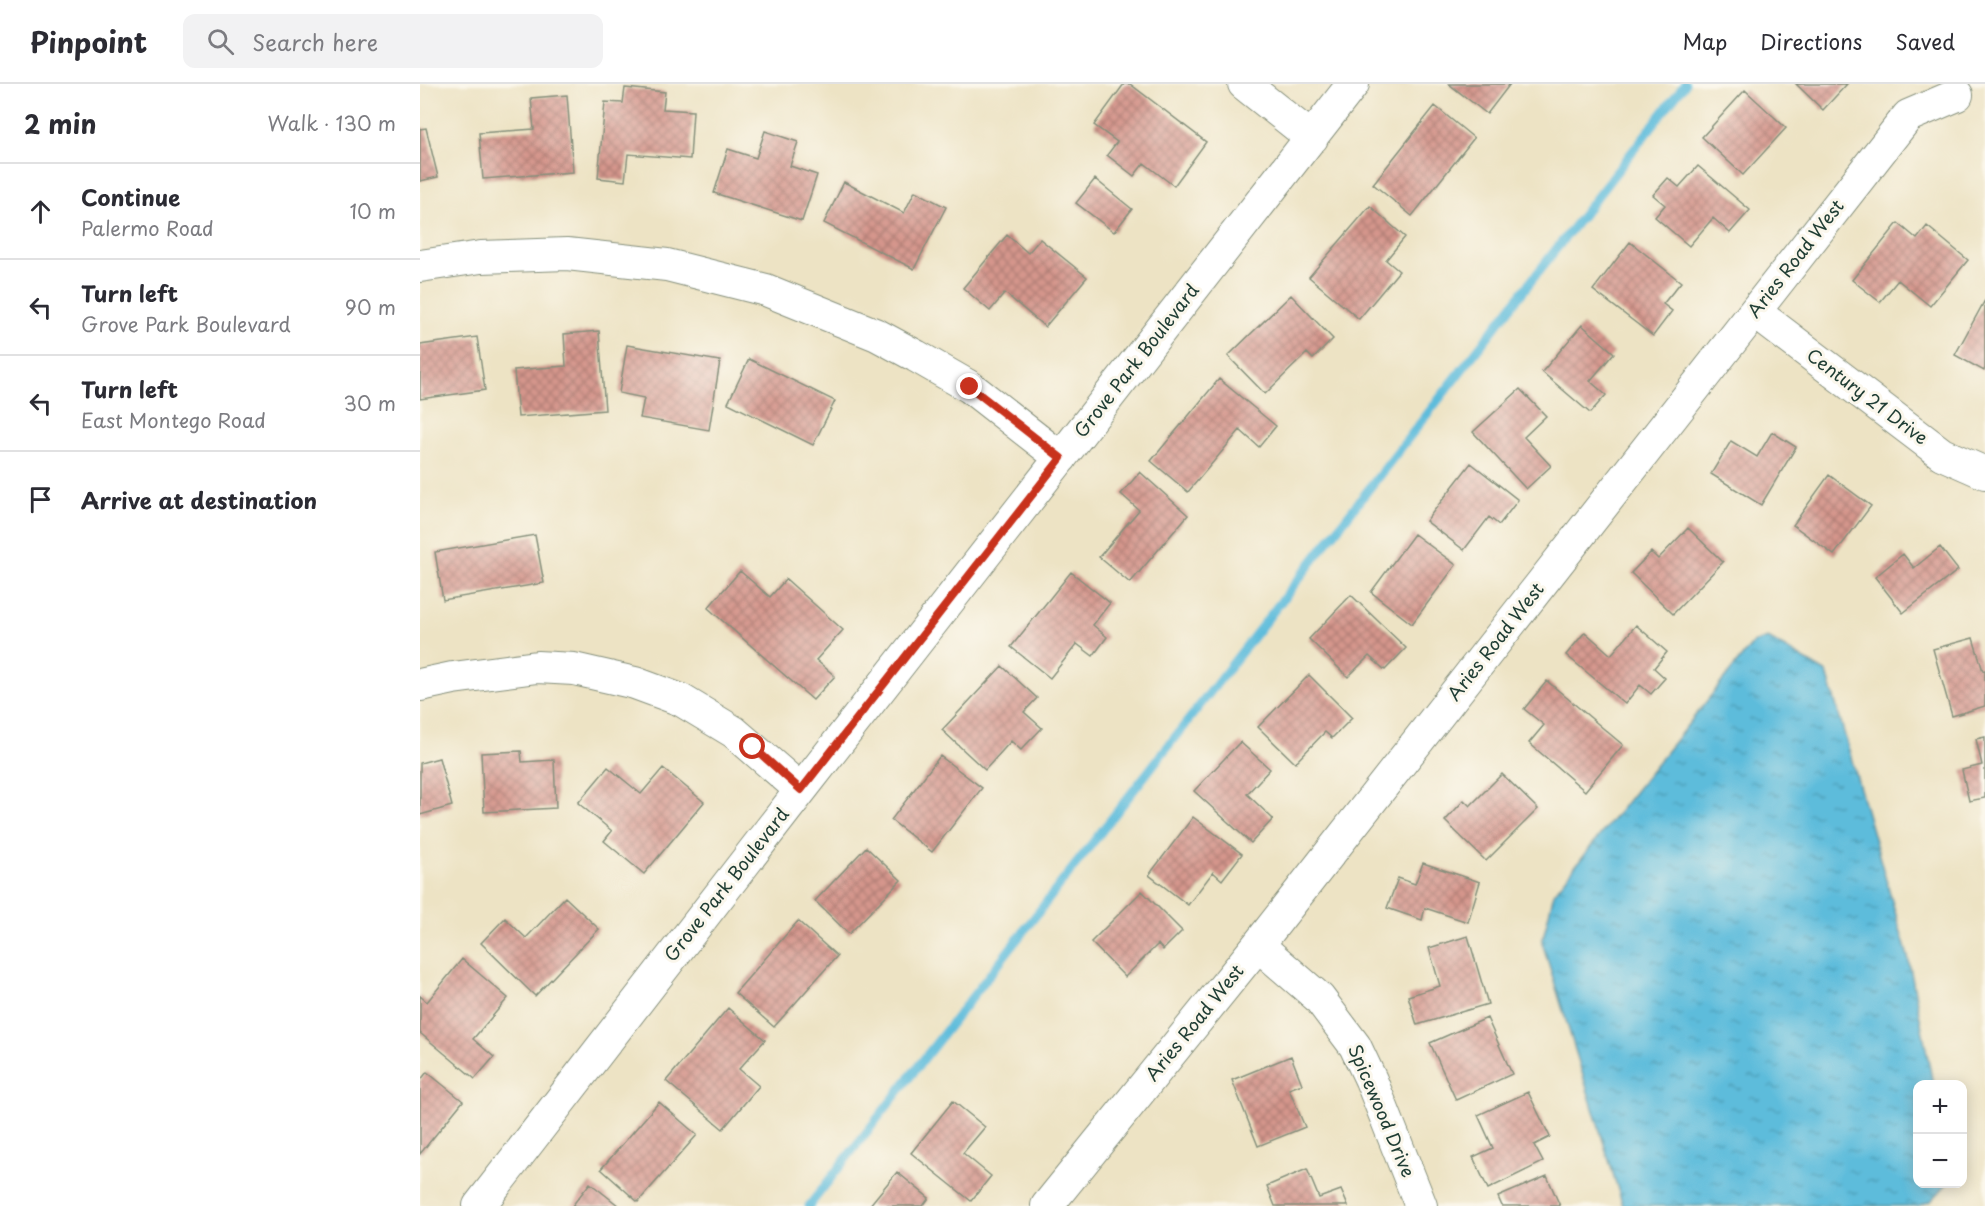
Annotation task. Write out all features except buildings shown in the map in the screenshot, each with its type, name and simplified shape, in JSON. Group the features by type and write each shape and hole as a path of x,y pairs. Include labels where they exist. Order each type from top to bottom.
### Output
{"street":[{"path":"1244,84 1312,138"},
{"name":"Grove Park Boulevard","path":"479,1206 1353,84"},
{"name":"Aries Road West","path":"1047,1206 1258,945 1908,116 1957,95"},
{"path":"420,266 481,257 567,254 667,265 766,290 877,335 934,366 970,387 1061,458"},
{"name":"Century 21 Drive","path":"1755,312 1942,454 1985,473"},
{"path":"420,685 453,678 537,668 574,669 635,683 681,700 734,732 801,790"},
{"name":"Spicewood Drive","path":"1258,945 1319,998 1354,1046 1371,1080 1421,1206"}],"water":[{"path":"1768,638 1827,673 1908,957 1932,1080 1913,1080 1913,1188 1943,1188 1931,1201 1918,1206 1623,1206 1542,942 1554,893 1753,643"}],"waterway":[{"path":"809,1206 1685,84"}],"route":[{"path":"753,747 801,790 1061,458 970,387"}]}
